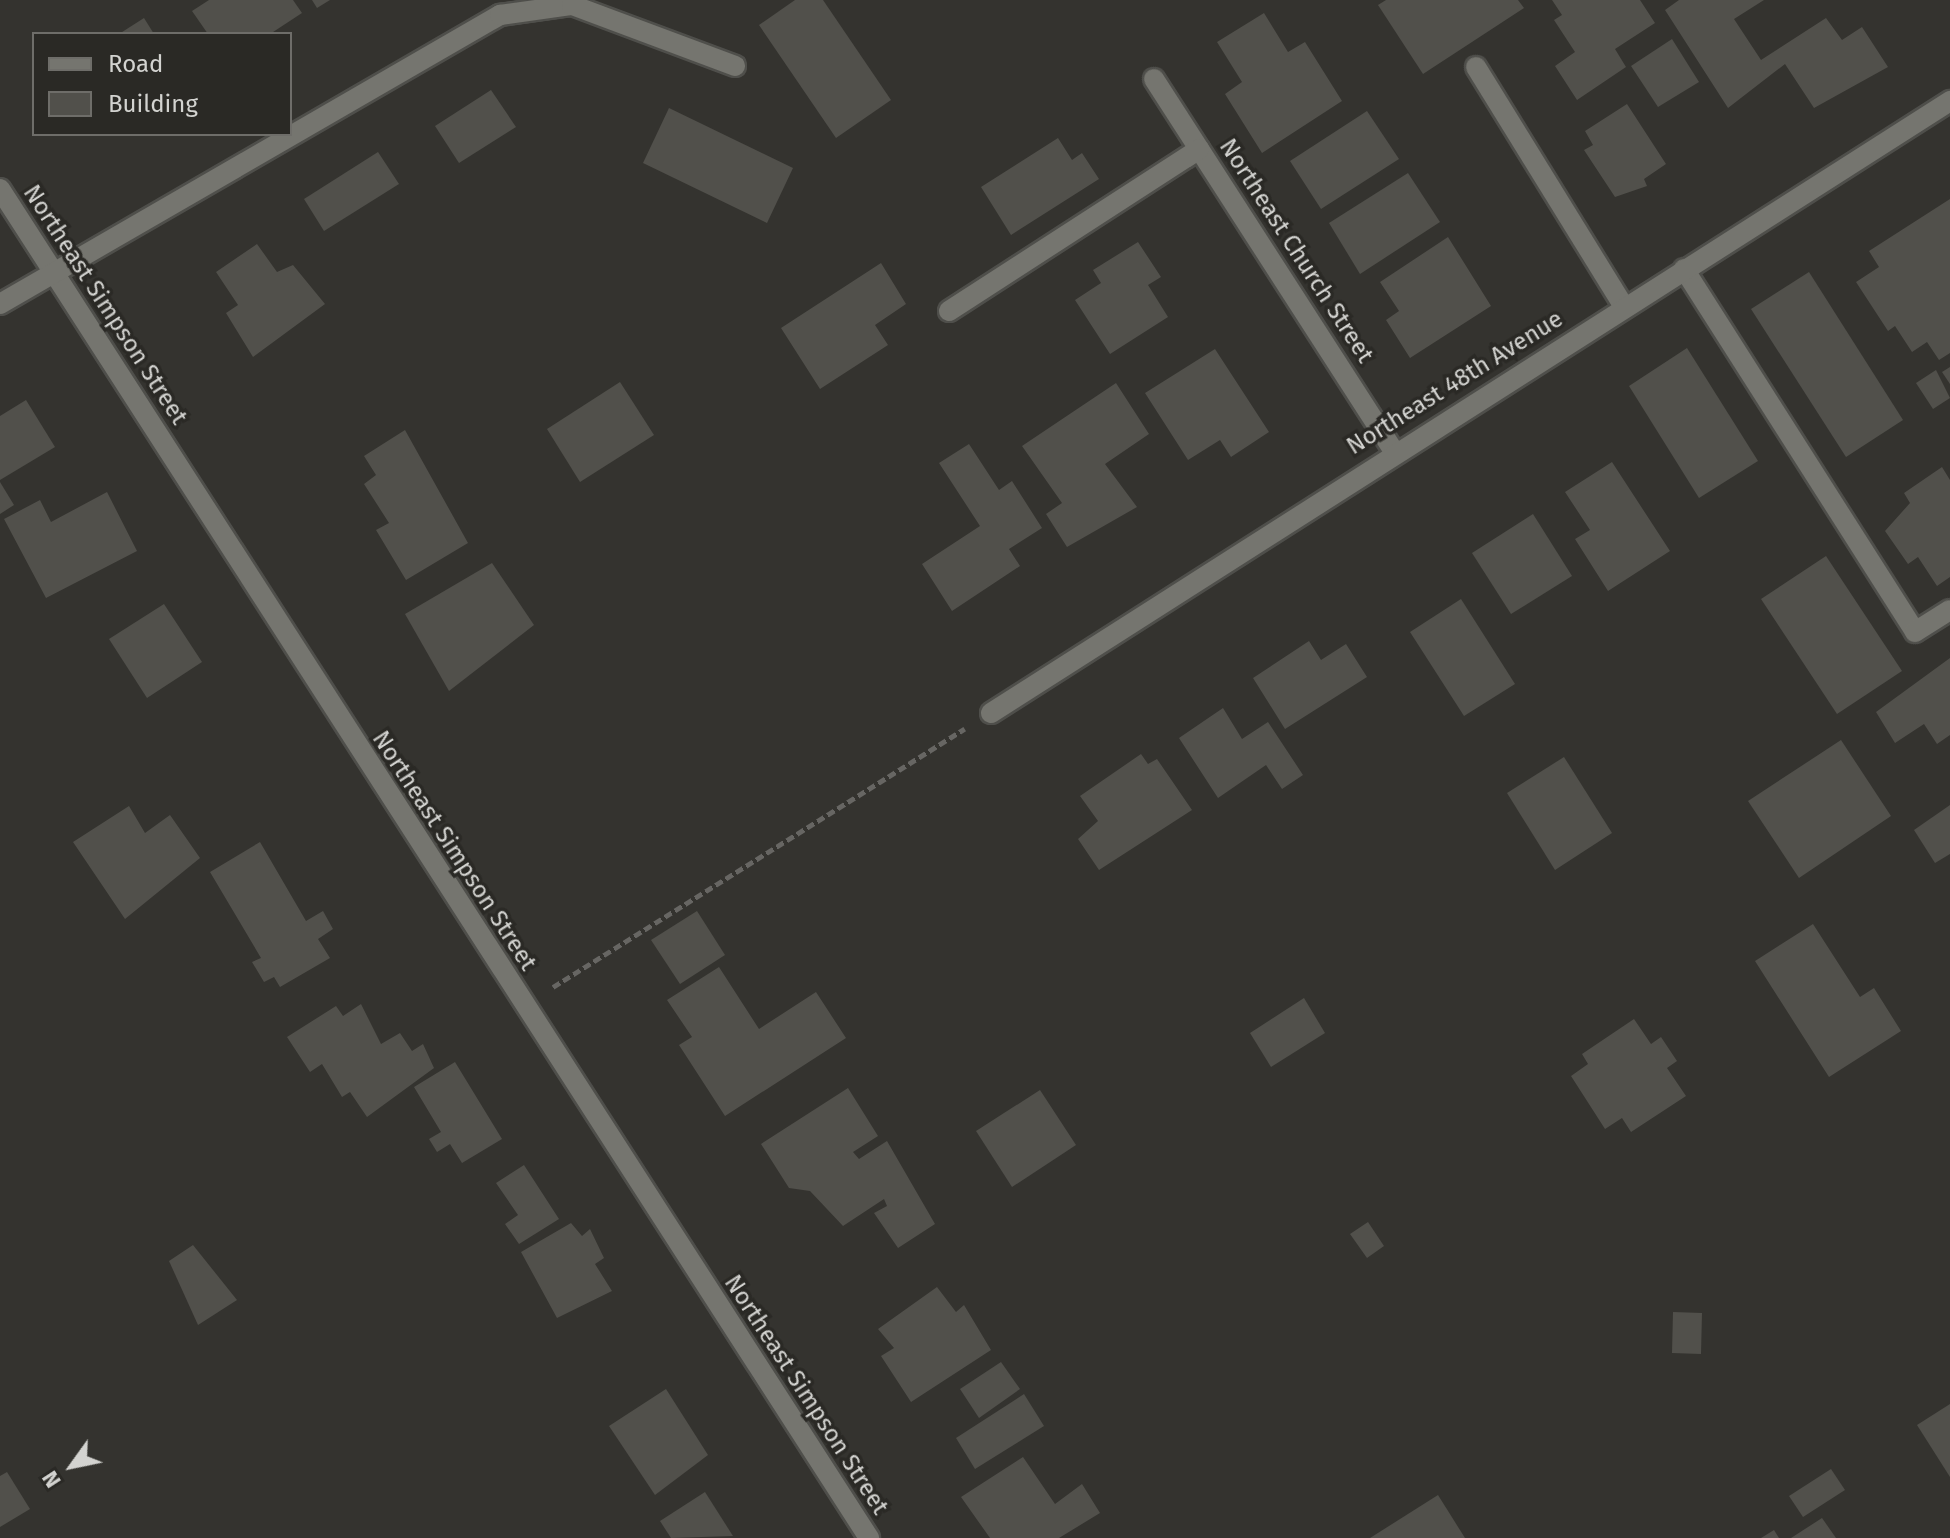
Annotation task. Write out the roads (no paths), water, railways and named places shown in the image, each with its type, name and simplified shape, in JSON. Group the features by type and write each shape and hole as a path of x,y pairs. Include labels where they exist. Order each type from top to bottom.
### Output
{"street":[{"path":"292,134 500,15 572,5 735,66"},
{"path":"1476,67 1624,307"},
{"name":"Northeast Church Street","path":"1154,79 1394,452"},
{"name":"Northeast 48th Avenue","path":"991,713 1394,452 1950,101"},
{"path":"0,304 288,136"},
{"path":"949,311 1199,149"},
{"name":"Northeast Simpson Street","path":"0,189 522,1006 869,1538"},
{"path":"1684,269 1915,632 1950,610"}]}
